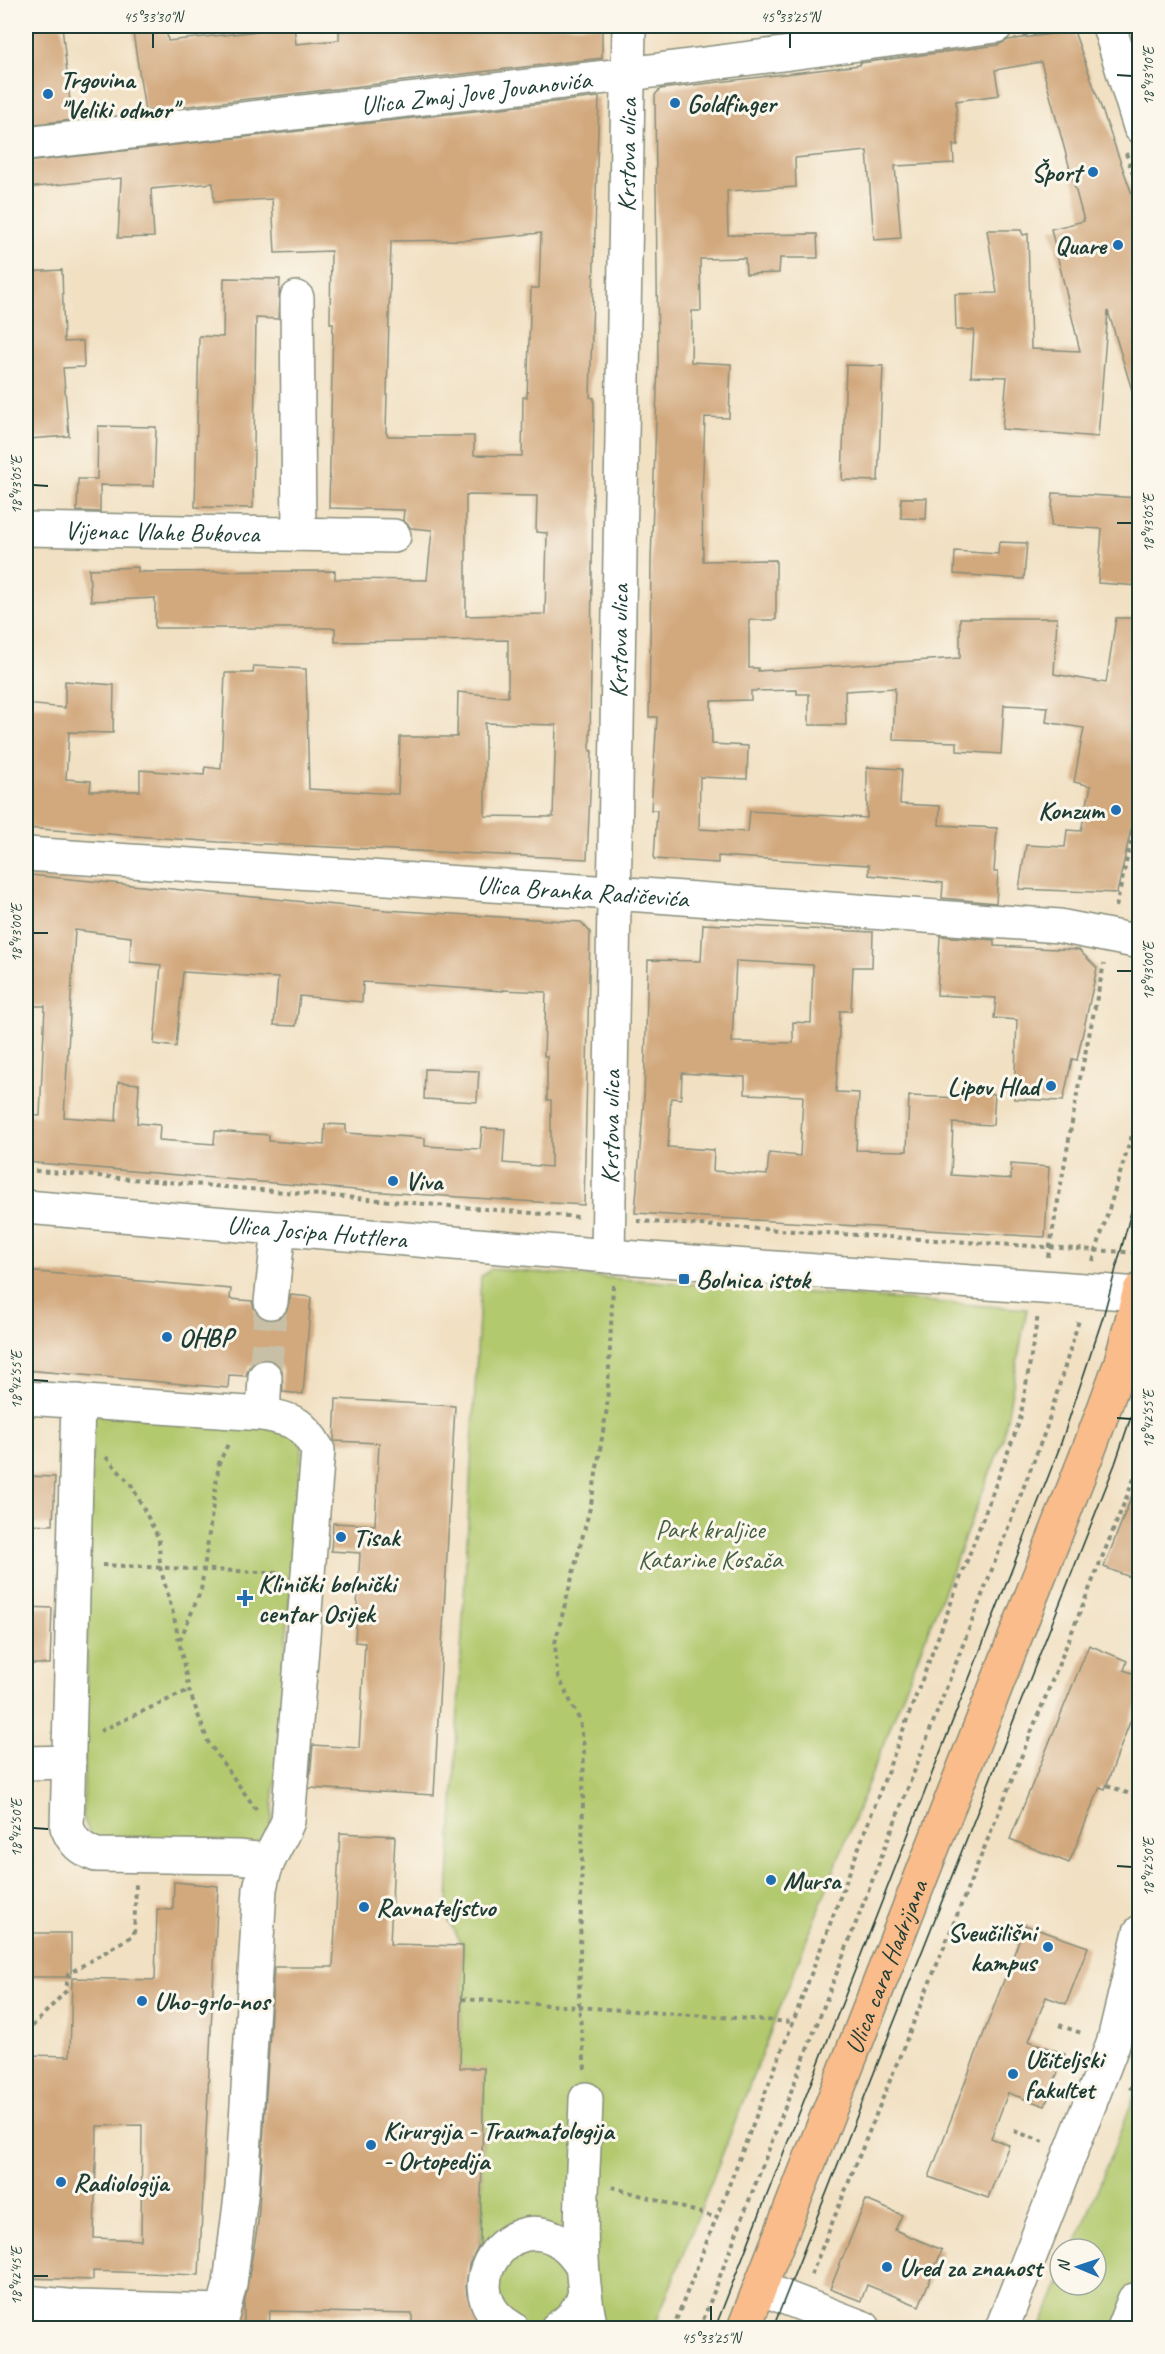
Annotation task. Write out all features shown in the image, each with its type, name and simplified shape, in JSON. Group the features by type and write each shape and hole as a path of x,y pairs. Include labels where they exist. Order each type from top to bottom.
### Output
{"main road":[{"name":"Ulica cara Hadrijana","path":"744,2328 1115,1383 1139,1293"}],"street":[{"name":"Krstova ulica","path":"611,1270 629,26"},
{"name":"Ulica Zmaj Jove Jovanovića","path":"26,144 630,74 996,26"},
{"path":"1109,26 1140,127"},
{"path":"297,298 299,534"},
{"name":"Vijenac Vlahe Bukovca","path":"26,529 394,536"},
{"name":"Ulica Branka Radičevića","path":"26,854 615,893 1059,926 1131,936"},
{"name":"Ulica Josipa Huttlera","path":"26,1207 279,1228 611,1270"},
{"path":"271,1302 279,1228"},
{"path":"611,1270 1043,1287 1139,1293"},
{"path":"254,1413 265,1377"},
{"path":"26,1398 78,1414 254,1413 292,1421 306,1430 318,1450 288,1821 273,1851 260,1889 242,2188 230,2284 221,2320 26,2302"},
{"path":"78,1414 67,1827 71,1839 83,1849 96,1855 238,1857 273,1851"},
{"path":"26,1763 69,1754"},
{"path":"1002,2328 1113,2044 1140,1932"},
{"path":"586,2099 582,2264 584,2297 591,2328"},
{"path":"512,2328 503,2323 492,2311 485,2295 484,2279 488,2263 498,2249 511,2239 526,2233 543,2233 559,2239 572,2250 582,2264"},
{"path":"760,2288 864,2328"},
{"path":"557,2328 565,2324 577,2312 584,2297"},
{"path":"1123,2328 1134,2300 1140,2302"}],"path":[{"path":"673,2328 793,2022 1020,1420 1079,1083 1131,936 1140,802"},
{"path":"700,2328 1046,1429 1081,1314 1095,1251 1140,1109"},
{"path":"586,2099 579,2006 584,1748 580,1720 557,1674 555,1643 591,1504 607,1408 611,1270"},
{"path":"179,1641 201,1590 219,1463 254,1413"},
{"path":"78,1414 132,1486 159,1539 160,1567 189,1690 208,1742 273,1851"},
{"path":"799,2304 1140,1464"},
{"path":"74,1564 308,1574"},
{"path":"69,1754 189,1690"},
{"path":"1107,1785 1140,1798"},
{"path":"26,2033 66,1991 68,1974 134,1935 136,1856"},
{"path":"462,1999 793,2022"},
{"path":"584,2178 718,2218"}],"green space":[{"name":"Park kraljice Katarine Kosača","path":"491,1269 1027,1309 1003,1440 654,2328 479,2328 484,2069 460,2068 463,1946 447,1918 481,1277"},
{"path":"93,1414 286,1422 302,1446 271,1831 254,1848 93,1842 83,1817"},
{"path":"1139,2084 1139,2328 1040,2328 1053,2297 1108,2297 1108,2237 1079,2237"}],"building":[{"name":"Trgovina \"Veliki odmor\"","path":"26,26 62,26 72,120 26,125"},
{"path":"132,26 166,26 168,41 259,31 259,26 294,26 296,44 339,40 339,31 390,26 602,26 602,58 145,111"},
{"path":"1074,31 1139,214 1131,216 1140,239 1140,396 1134,397 1108,311 1098,437 1002,429 1007,377 971,376 974,330 956,330 955,294 997,293 987,230 1021,230 1023,235 1028,234 1031,349 1080,351 1051,229 1084,221 1041,62 995,70 999,95 956,101 958,145 953,145 954,163 895,166 901,238 874,240 867,151 795,158 796,187 727,191 728,235 817,234 818,258 780,258 779,273 746,274 745,258 700,259 701,311 692,311 691,362 731,364 729,418 705,417 702,498 703,561 776,560 776,620 749,620 749,668 758,668 758,671 960,658 960,618 1057,618 1054,674 1106,683 1116,618 1140,618 1140,788 1117,893 1019,889 1026,845 1065,847 1067,830 1081,831 1091,786 1074,782 1084,728 1046,722 1048,707 1004,705 1001,754 957,751 957,742 893,740 895,688 845,691 846,725 809,725 809,694 797,694 797,690 751,691 751,700 711,701 712,744 748,746 747,779 700,777 699,829 748,832 750,811 867,818 867,767 902,769 900,804 940,806 939,825 997,828 994,872 998,872 996,903 942,898 943,883 869,875 869,865 718,856 718,863 654,859 657,810 651,810 657,717 649,717 651,561 658,363 655,95 660,89 860,65 860,63 998,45 1008,40"},
{"path":"599,97 590,397 594,398 590,751 592,751 587,859 218,842 26,828 26,704 65,708 65,681 114,685 113,733 69,732 66,779 91,781 90,791 140,791 140,770 204,775 205,767 221,769 225,673 253,673 254,666 306,669 309,789 398,794 400,737 457,737 458,692 508,697 508,640 335,642 335,628 155,628 155,598 91,601 89,569 138,567 138,572 335,571 335,579 427,580 432,530 411,528 403,520 404,510 329,508 333,323 330,323 331,251 275,253 272,199 214,202 213,183 151,189 154,237 118,238 121,178 26,188 26,162","holes":["541,233 539,288 531,288 527,397 523,397 522,456 474,455 474,436 388,436 386,432 391,241 468,240","466,495 537,496 536,532 547,533 545,614 466,616","485,723 556,725 553,817 485,816"]},
{"path":"62,270 64,342 83,341 84,367 63,368 69,436 28,439 26,272"},
{"path":"224,278 280,279 278,319 256,318 253,508 195,507 199,336 223,337"},
{"path":"846,365 883,366 878,481 842,480"},
{"path":"98,426 156,427 154,486 100,485 100,512 77,511 78,479 97,479"},
{"path":"1053,493 1140,498 1140,586 1098,583 1102,529 1051,526"},
{"path":"901,498 927,498 926,519 901,518"},
{"path":"999,542 1027,543 1024,579 954,574 955,551 998,554"},
{"path":"30,875 386,910 581,922 590,932 584,1205 367,1191 26,1162 26,1115 40,1116 45,1006 26,1006 26,883 29,884","holes":["75,930 131,937 130,962 161,965 154,1044 176,1047 183,972 278,978 274,1025 296,1026 300,996 362,1002 363,982 546,992 544,1056 547,1056 547,1100 551,1100 551,1167 503,1163 505,1129 482,1128 480,1149 425,1146 425,1138 346,1133 346,1125 325,1124 324,1145 269,1141 269,1135 215,1131 214,1144 159,1140 160,1125 137,1123 139,1084 118,1082 116,1121 64,1117"]},
{"path":"703,924 873,932 872,967 853,967 851,1011 840,1011 836,1092 859,1093 856,1150 907,1151 909,1096 964,1098 965,1092 995,1094 993,1125 953,1123 951,1175 1011,1179 1011,1164 1049,1167 1045,1237 635,1213 644,1097 648,960 701,961","holes":["736,961 813,965 811,1023 793,1022 793,1043 732,1042","682,1073 745,1077 745,1094 803,1096 800,1156 769,1153 767,1175 713,1171 714,1150 668,1147 671,1098 681,1099"]},
{"path":"940,936 994,940 994,946 1079,950 1097,968 1077,1060 1072,1059 1063,1101 1014,1099 1017,1020 994,1018 996,998 937,995"},
{"path":"425,1069 479,1071 477,1102 424,1099"},
{"name":"OHBP","path":"26,1271 231,1289 230,1299 252,1301 260,1317 270,1321 279,1319 286,1313 291,1295 311,1297 303,1394 283,1392 282,1369 276,1362 267,1358 256,1361 249,1367 246,1376 229,1375 228,1388 26,1370"},
{"path":"336,1399 455,1406 434,1795 309,1788 313,1745 359,1748 365,1643 355,1642 360,1553 331,1551 333,1523 375,1525 379,1443 334,1441"},
{"path":"26,1476 55,1477 53,1525 26,1524"},
{"path":"1138,1480 1140,1481 1140,1581 1104,1567"},
{"path":"26,1607 52,1608 50,1664 26,1664"},
{"path":"1089,1645 1127,1661 1124,1670 1140,1676 1140,1695 1105,1789 1100,1787 1069,1863 1010,1839"},
{"name":"Kirurgija - Traumatologija - Ortopedija","path":"340,1833 395,1836 390,1944 463,1946 460,2068 484,2068 480,2244 469,2264 466,2286 479,2328 412,2328 412,2314 270,2311 269,2328 244,2328 244,2305 258,2223 274,1967 333,1967"},
{"path":"174,1882 218,1886 199,2275 93,2271 93,2280 26,2278 26,2055 70,2056 72,1978 155,1980 157,1909 173,1910","holes":["142,2125 141,2240 94,2238 97,2126"]},
{"name":"Učiteljski fakultet","path":"1025,1925 1088,1947 1066,2004 1046,1997 1029,2041 1065,2054 1045,2106 1008,2093 991,2138 1009,2145 988,2198 929,2177"},
{"path":"26,1933 71,1933 71,1977 26,1977"},
{"name":"Ured za znanost","path":"866,2200 902,2215 895,2230 942,2250 919,2306 867,2285 861,2301 830,2289"}],"tunnel":[{"path":"265,1377 271,1302"}],"tram line":[{"path":"715,2328 1059,1449 1103,1317 1140,1179"},
{"path":"773,2328 1115,1464 1140,1390"}],"place":[{"name":"Trgovina \"Veliki odmor\"","path":"48,94"},
{"name":"Goldfinger","path":"675,103"},
{"name":"Šport","path":"1093,172"},
{"name":"Quare","path":"1118,245"},
{"name":"Konzum","path":"1116,810"},
{"name":"Lipov Hlad","path":"1051,1086"},
{"name":"Viva","path":"393,1181"},
{"name":"Bolnica istok","path":"684,1279"},
{"name":"OHBP","path":"167,1337"},
{"name":"Tisak","path":"341,1537"},
{"name":"Klinički bolnički centar Osijek","path":"245,1598"},
{"name":"Mursa","path":"771,1880"},
{"name":"Ravnateljstvo","path":"364,1907"},
{"name":"Sveučilišni kampus","path":"1048,1947"},
{"name":"Uho-grlo-nos","path":"142,2001"},
{"name":"Učiteljski fakultet","path":"1013,2074"},
{"name":"Kirurgija - Traumatologija - Ortopedija","path":"371,2145"},
{"name":"Radiologija","path":"61,2182"},
{"name":"Ured za znanost","path":"887,2267"}]}
